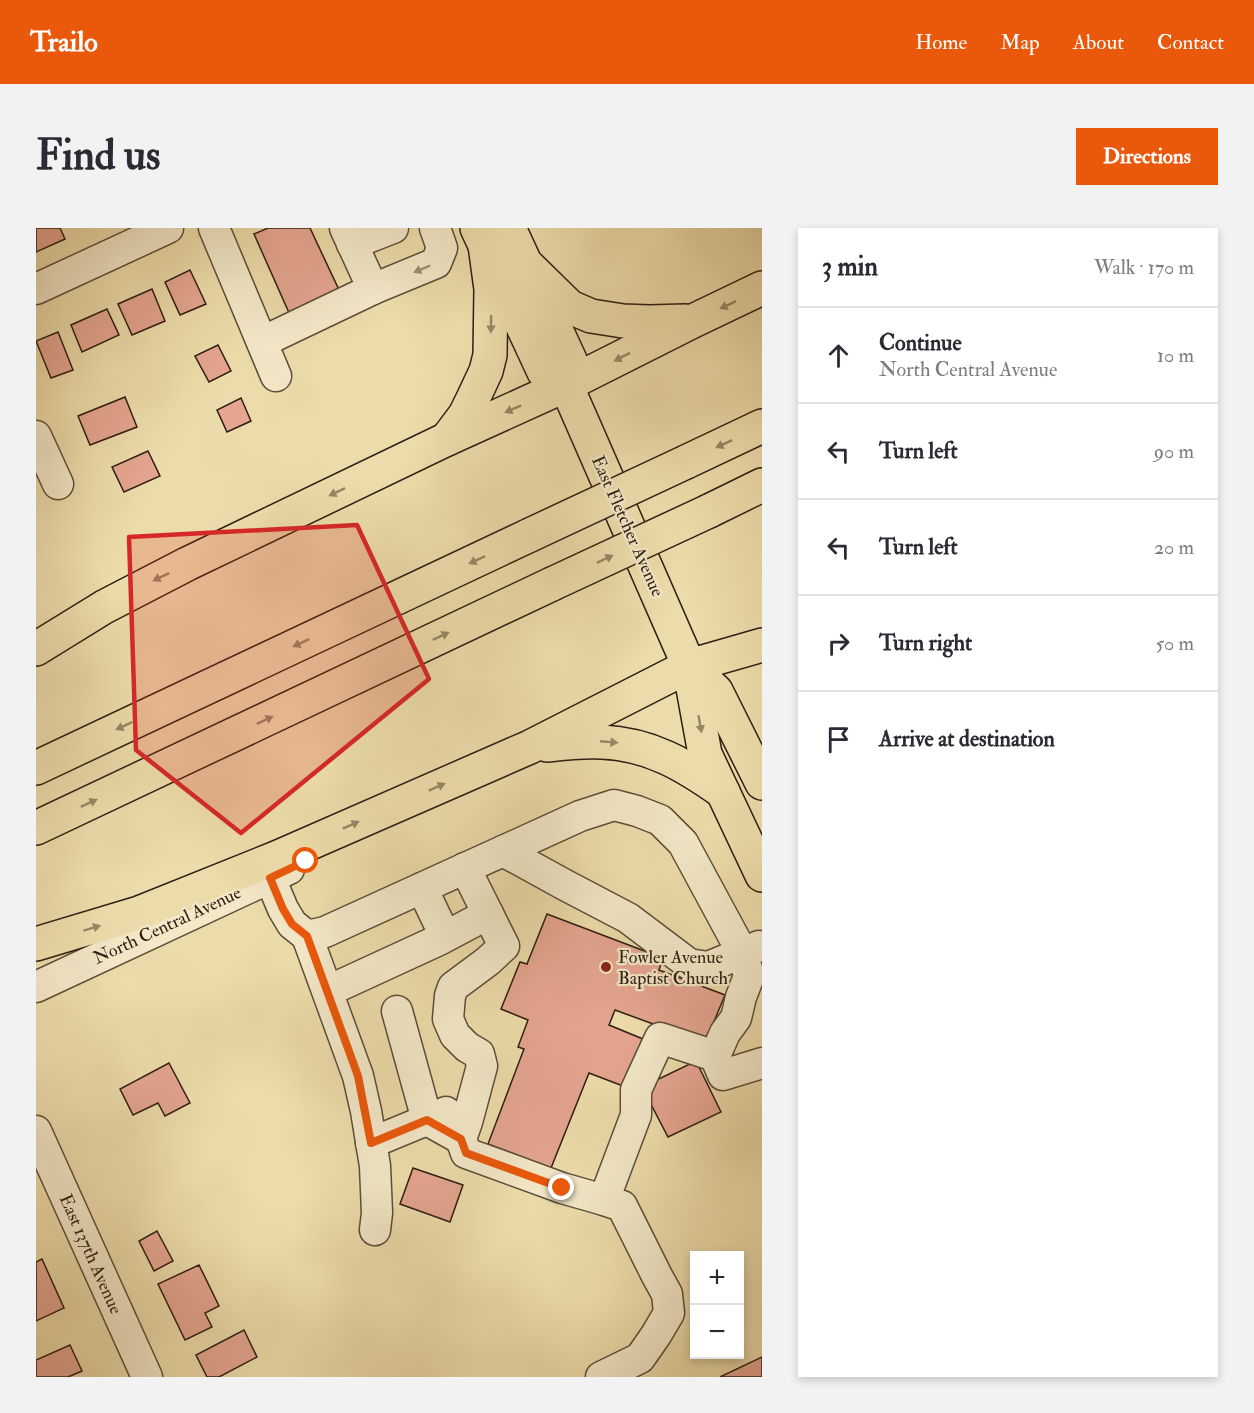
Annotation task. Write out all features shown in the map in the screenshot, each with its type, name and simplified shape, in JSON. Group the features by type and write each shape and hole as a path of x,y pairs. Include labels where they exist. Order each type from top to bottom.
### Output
{"main road":[{"name":"East Fletcher Avenue","path":"490,234 525,263 570,360 566,385 689,666 705,754 762,875"},
{"path":"490,234 544,372 566,385"},
{"path":"447,439 465,415 486,371 490,355 490,234"},
{"path":"525,263 570,307 591,316 623,321 693,321"},
{"path":"36,649 64,630 144,585 447,439 566,385 762,288"},
{"path":"36,768 762,426"},
{"path":"36,828 762,485"},
{"path":"36,944 139,913 225,879 530,747 689,666 762,645"},
{"name":"East Fletcher Avenue","path":"689,666 716,691 762,783"},
{"path":"530,747 601,741 638,747 681,764 723,792"}],"street":[{"path":"36,289 168,228"},
{"path":"214,228 276,376"},
{"path":"373,289 349,236 393,228"},
{"path":"262,342 373,289 436,263 442,248 435,228"},
{"path":"36,436 58,484"},
{"path":"307,936 325,932 580,816 614,805 637,811 660,820 683,843 753,949 749,976 736,1018 725,1033 715,1056 723,1075 762,1063"},
{"name":"North Central Avenue","path":"36,987 306,861 322,838"},
{"path":"503,851 628,918 689,964 708,967 753,949"},
{"path":"465,868 504,946 453,987 450,996 448,1019 455,1035 467,1047 479,1054 483,1066 461,1139 466,1153 562,1188 622,1206 667,1294 669,1313 640,1358 601,1377"},
{"path":"270,878 292,924 307,936 358,1076 375,1166 377,1213 375,1230"},
{"path":"422,888 445,936"},
{"path":"328,991 488,914"},
{"path":"397,1011 427,1120 461,1139"},
{"path":"604,1200 636,1115 636,1090 660,1038 715,1056"},
{"path":"371,1143 473,1100"},
{"name":"East 137th Avenue","path":"36,1131 147,1377"}],"highlighted area":[{"path":"357,525 429,679 241,833 136,750 129,537"}],"building":[{"path":"36,228 60,228 65,239 36,252"},
{"path":"268,228 310,228 340,292 290,315 254,234"},
{"path":"190,270 206,304 180,315 165,282"},
{"path":"152,289 165,321 132,335 118,304"},
{"path":"107,309 119,335 82,352 71,325"},
{"path":"58,332 73,370 51,378 36,341"},
{"path":"218,345 231,371 209,382 195,356"},
{"path":"125,397 137,427 90,445 78,416"},
{"path":"241,398 251,421 227,432 217,410"},
{"path":"148,451 160,476 124,492 112,467"},
{"path":"547,914 663,958 659,970 725,995 705,1043 615,1010 609,1025 643,1039 623,1086 589,1073 551,1168 488,1144 524,1049 518,1047 528,1020 501,1009 520,962 527,964"},
{"path":"696,1061 721,1112 668,1137 642,1087"},
{"path":"169,1063 190,1103 165,1116 158,1103 133,1115 120,1089"},
{"path":"413,1168 463,1185 450,1222 400,1204"},
{"path":"157,1231 173,1261 154,1271 139,1241"},
{"path":"42,1259 64,1308 36,1321 36,1262"},
{"path":"199,1265 219,1306 205,1313 212,1327 185,1340 158,1284"},
{"path":"244,1330 257,1357 219,1377 207,1377 196,1355"},
{"path":"70,1345 82,1371 68,1377 36,1377 36,1360"},
{"path":"762,1357 762,1377 720,1377"}],"place":[{"name":"Fowler Avenue Baptist Church","path":"606,967"}],"route":[{"path":"306,861 270,878 292,924 307,936 358,1076 371,1143 427,1120 461,1139 466,1153 562,1188"}]}
